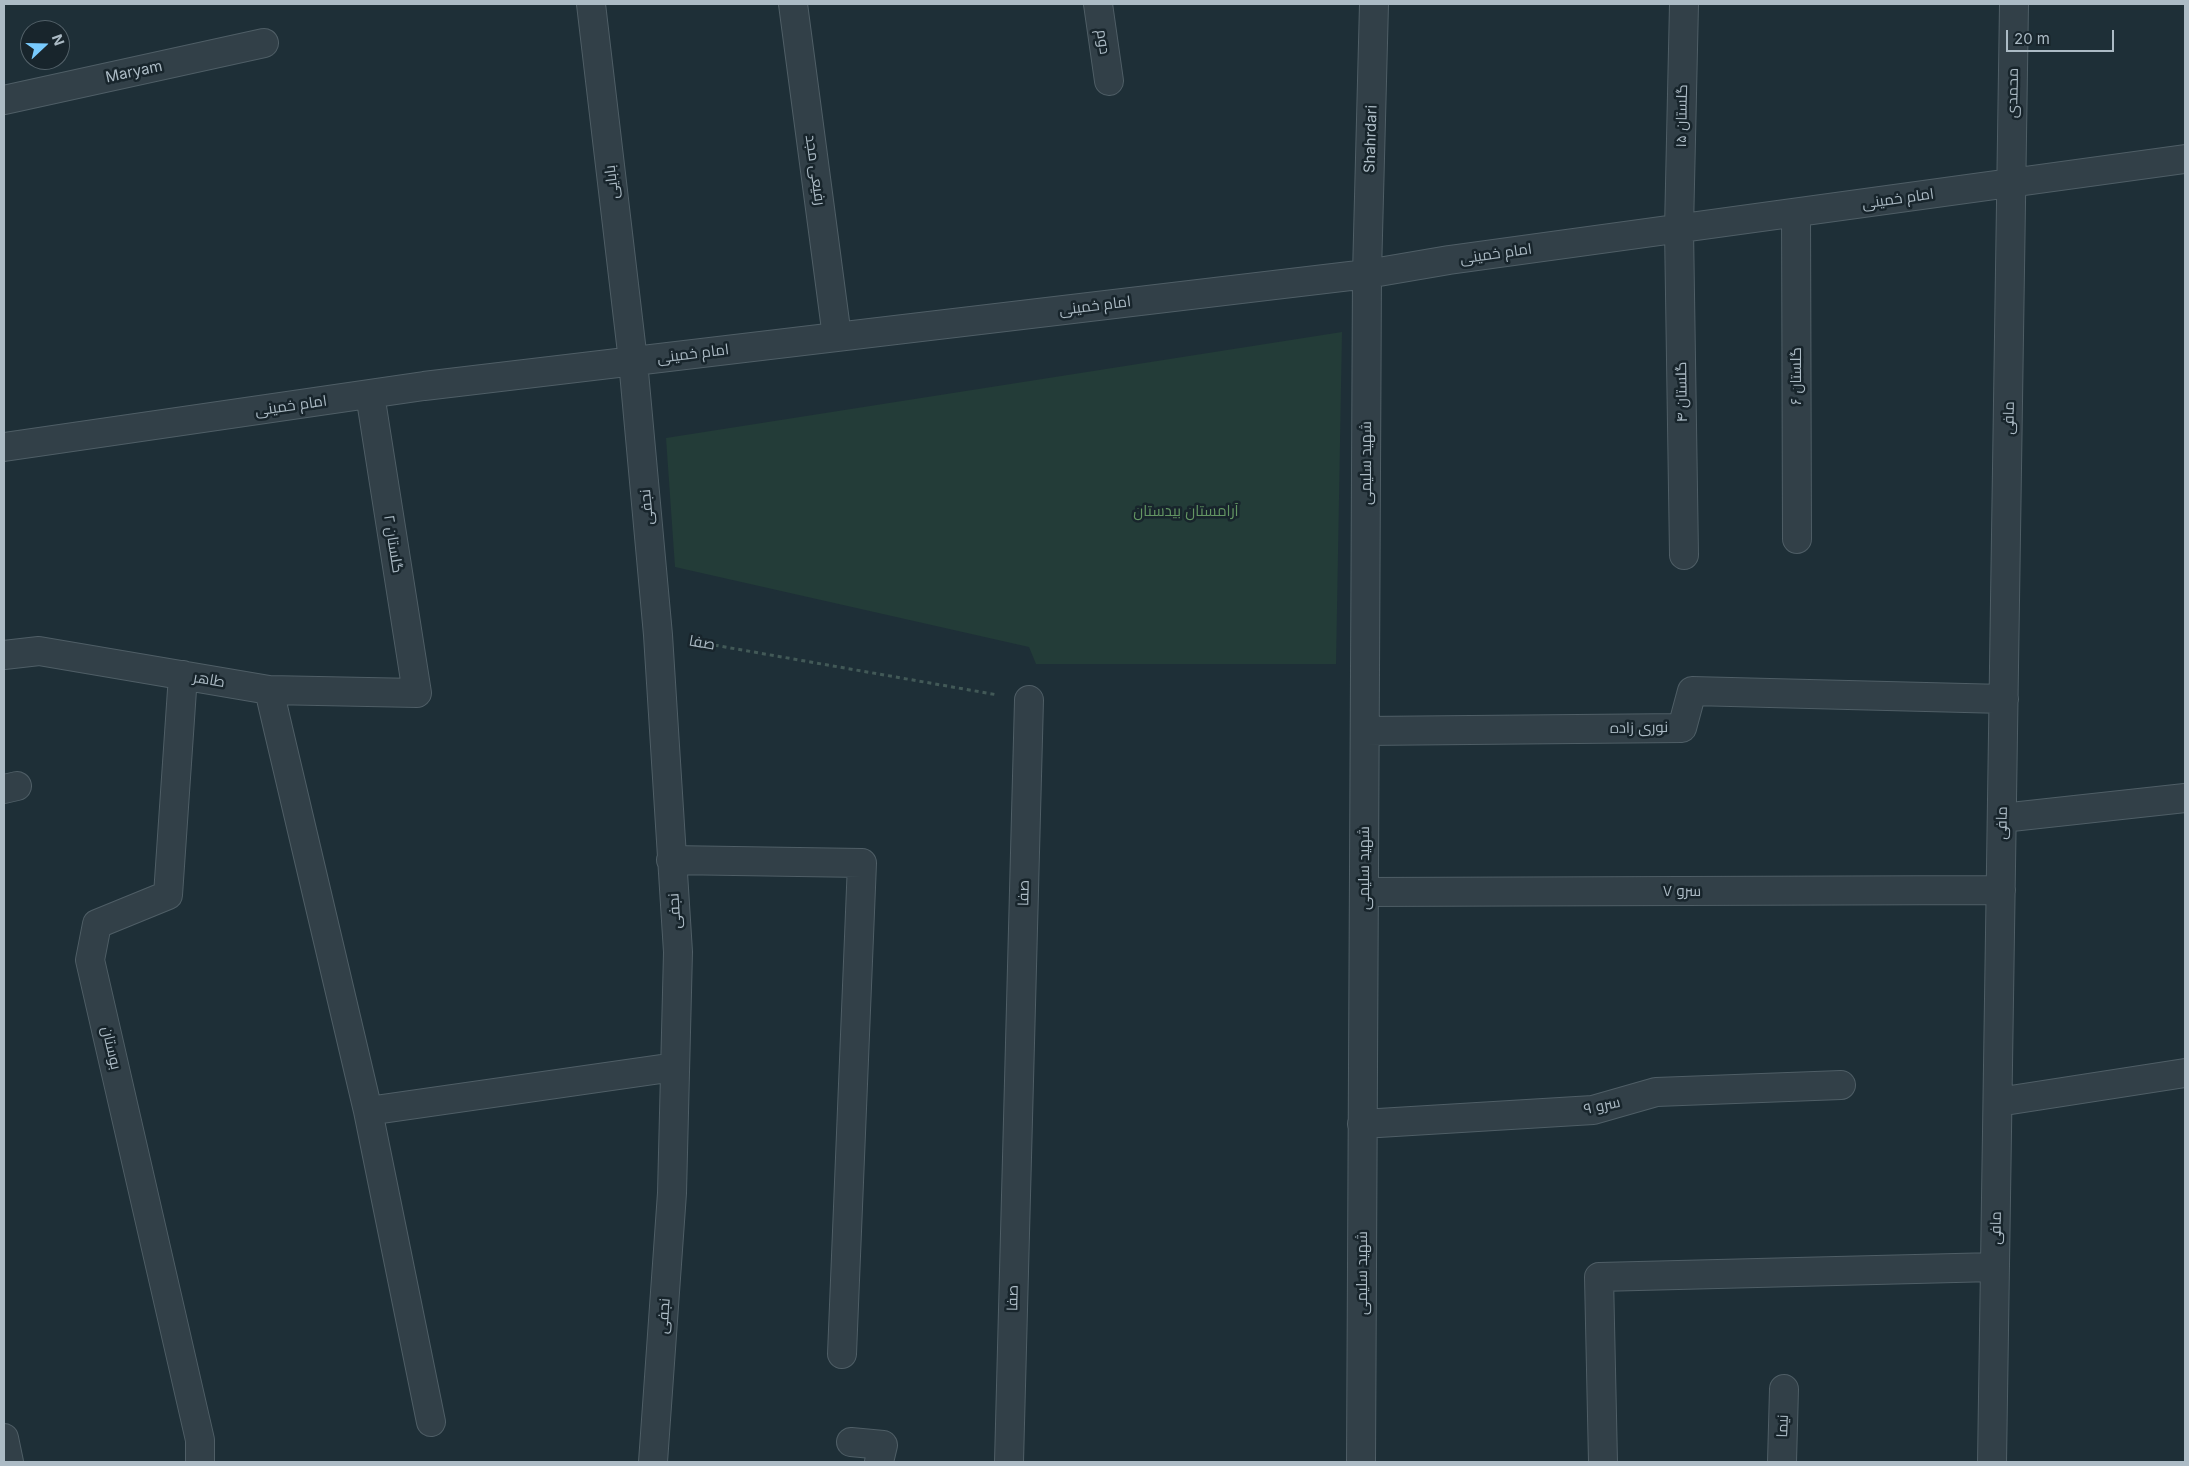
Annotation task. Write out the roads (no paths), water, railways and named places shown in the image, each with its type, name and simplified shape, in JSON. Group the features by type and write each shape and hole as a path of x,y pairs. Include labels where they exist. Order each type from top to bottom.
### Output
{"street":[{"name":"بابایی","path":"590,4 633,361"},
{"name":"رفیعی مجد","path":"793,4 837,337"},
{"name":"دوم","path":"1098,4 1109,81"},
{"name":"Shahrdari","path":"1367,274 1374,4"},
{"name":"گلستان ۱۵","path":"1679,229 1684,4"},
{"name":"محمدی","path":"2012,183 2014,4"},
{"name":"Maryam","path":"4,100 264,43"},
{"name":"امام خمینی","path":"4,447 370,394 1367,274 1450,260 2185,160"},
{"name":"مافی","path":"1992,1462 2012,183"},
{"name":"گلستان ۶","path":"1796,213 1797,539"},
{"name":"گلستان ۴","path":"1679,229 1684,555"},
{"name":"شهید سلیمی","path":"1361,1462 1367,274"},
{"name":"نجفی","path":"633,361 658,635 678,952 672,1193 654,1462"},
{"name":"گلستان ۲","path":"370,394 417,693"},
{"name":"طاهر","path":"4,655 39,651 269,690 417,693"},
{"name":"بوستان","path":"183,675 168,895 97,924 90,960 200,1440 200,1462"},
{"path":"269,690 368,1110 431,1422"},
{"name":"نوری زاده","path":"1365,731 1682,728 1692,691 2004,700"},
{"name":"صفا","path":"1009,1462 1028,700"},
{"path":"2002,818 2185,798"},
{"path":"671,860 862,863 842,1354"},
{"name":"سرو ۷","path":"1364,892 2001,890"},
{"path":"368,1110 675,1067"},
{"path":"1998,1102 2185,1073"},
{"name":"سرو ۹","path":"1362,1124 1593,1110 1656,1092 1841,1084"},
{"path":"1603,1462 1599,1277 1995,1267"},
{"name":"نیما","path":"1782,1462 1784,1389"},
{"path":"4,1438 9,1462"},
{"path":"851,1442 883,1445 879,1462"}],"park label":[{"name":"آرامستان بیدستان","path":"1186,511"}]}
